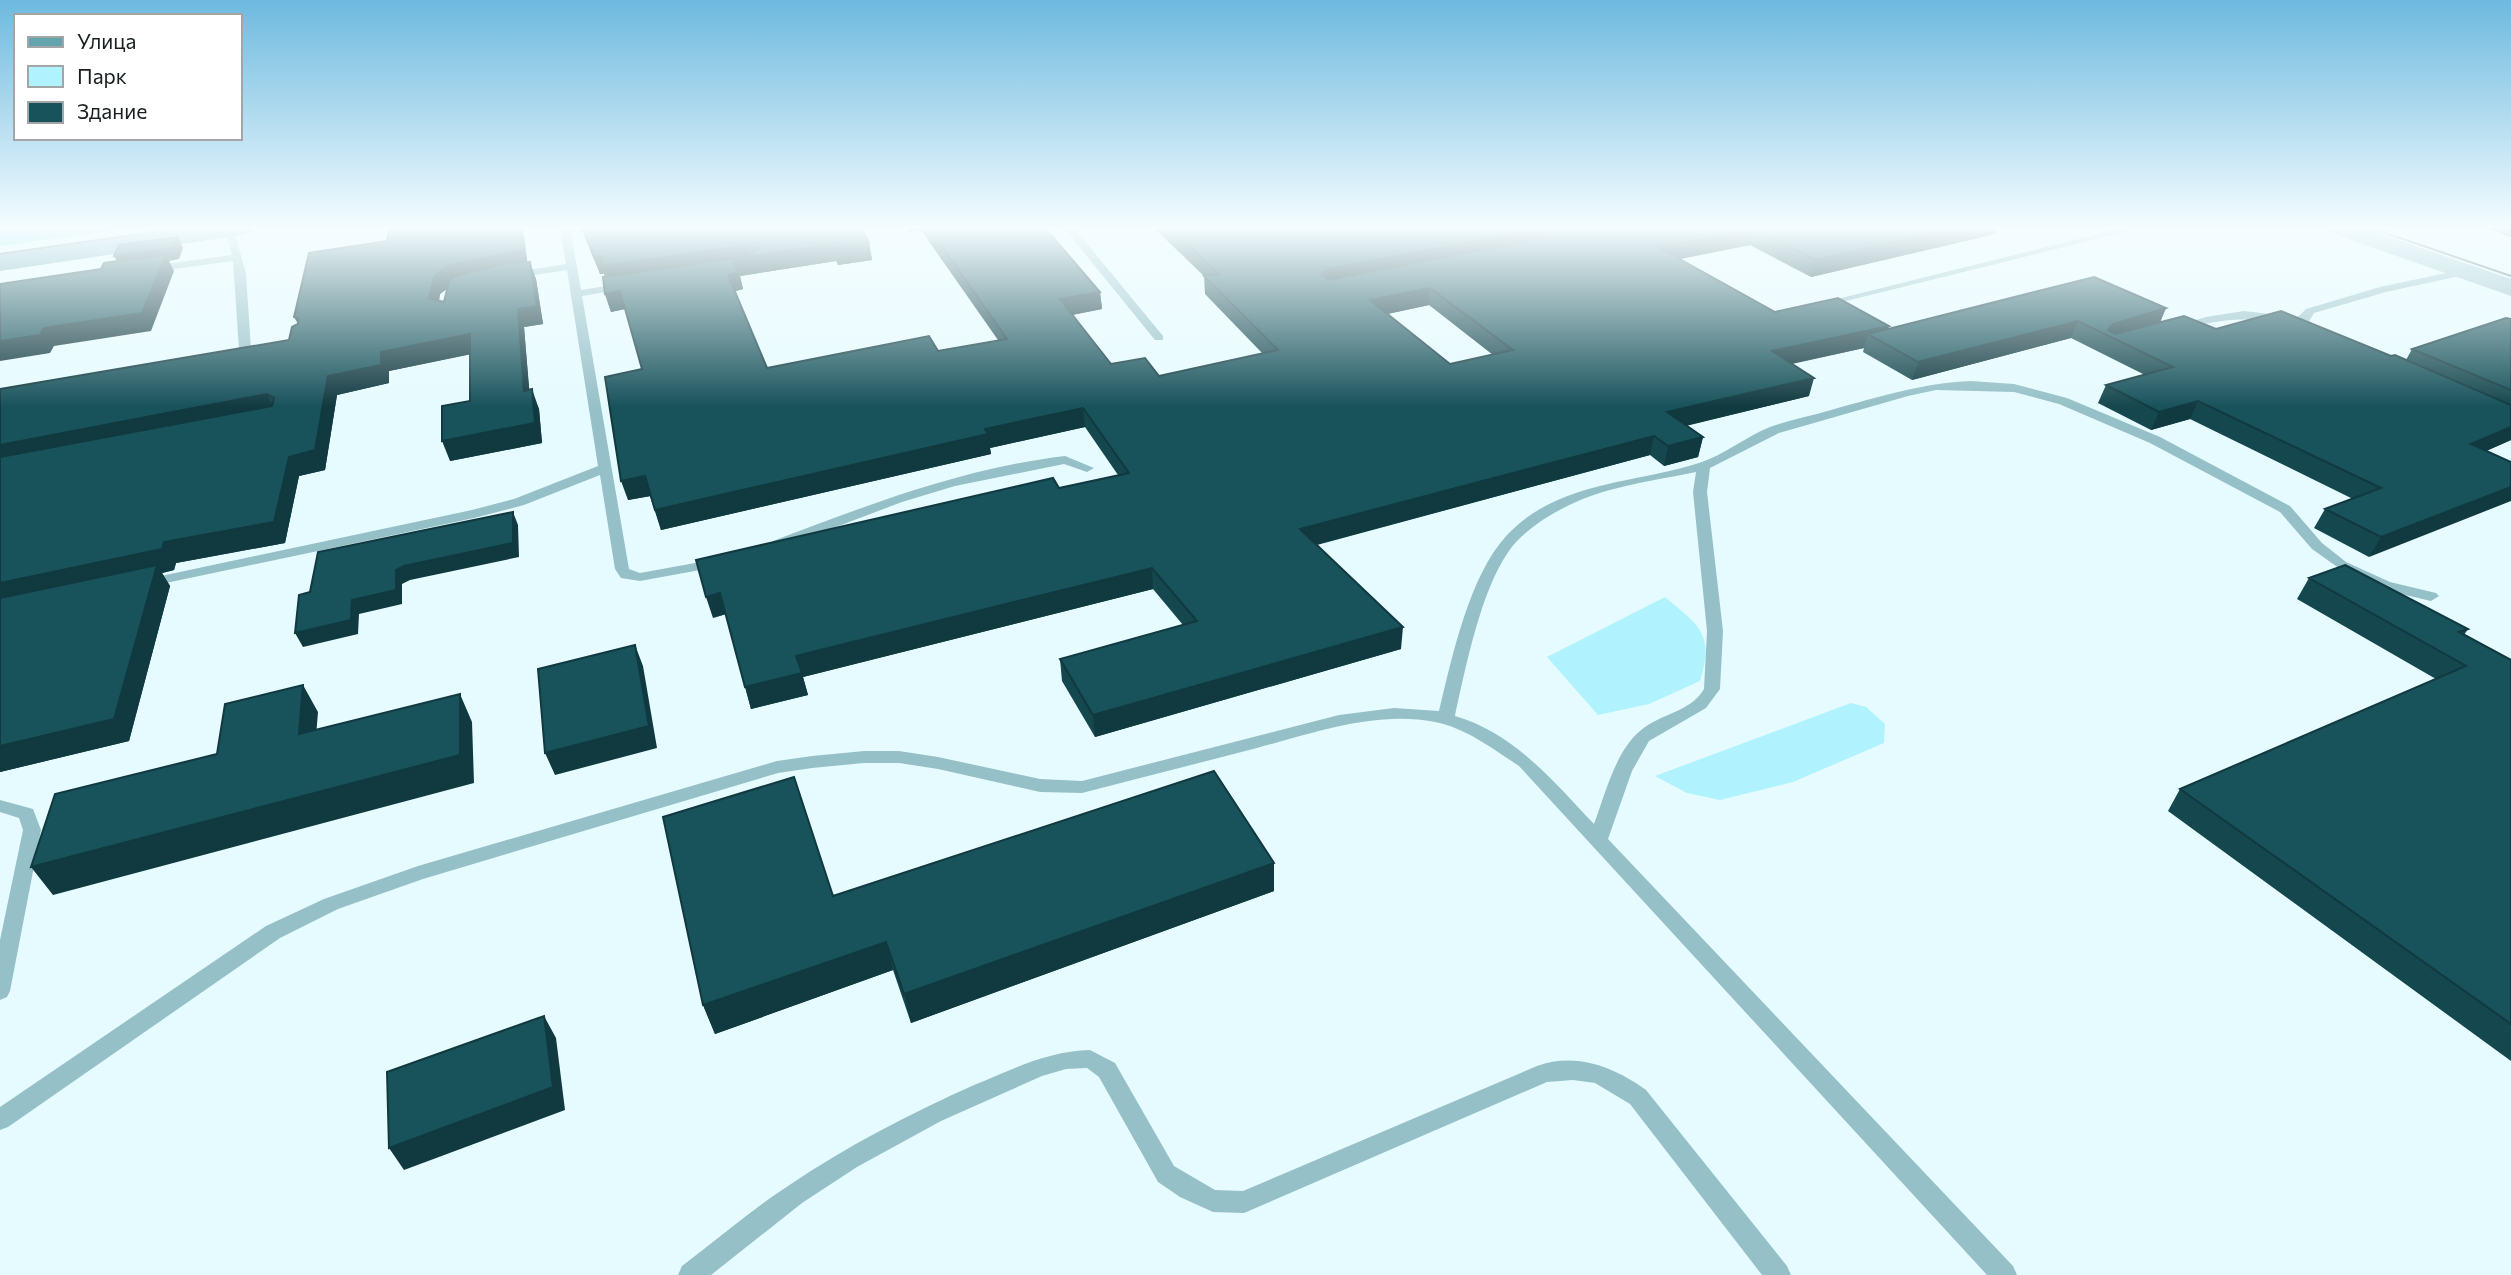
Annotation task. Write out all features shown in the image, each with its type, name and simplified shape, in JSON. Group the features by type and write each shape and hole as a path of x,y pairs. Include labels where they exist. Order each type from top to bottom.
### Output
{"lane":[{"path":"240,288 245,349"},
{"path":"575,288 622,569 626,575 640,577 735,559"},
{"path":"576,294 616,288"},
{"path":"1118,288 1159,338"},
{"path":"1830,302 1890,288"},
{"path":"2309,332 2302,324 2310,311 2391,288"},
{"path":"2171,329 2241,313 2266,316 2324,340"},
{"path":"231,352 258,347"},
{"path":"1446,717 1463,645 1492,565 1513,537 1549,509 1601,488 1704,466 1774,430 1936,386 2014,388 2063,401 2155,440 2286,509 2297,517 2309,539 2321,551 2350,569 2410,594 2431,596"},
{"path":"766,548 897,499 953,483 1065,460 1087,468"},
{"path":"1598,840 1628,762 1643,737 1697,705 1711,692 1715,675 1714,635 1704,517 1698,483 1704,466"},
{"path":"134,586 486,511 519,502 605,468"},
{"path":"0,1120 273,932 331,904 418,873 777,767 875,756 951,765 1056,789 1082,787 1339,721 1419,713 1446,717 1488,736 1525,762 2004,1275"},
{"path":"0,806 27,814 32,830 0,991"},
{"path":"691,1275 794,1195 884,1140 944,1108 1038,1068 1066,1060 1090,1059 1107,1070 1166,1174 1213,1201 1244,1202 1545,1073 1572,1069 1593,1071 1618,1081 1638,1097 1778,1275"}],"green space":[{"path":"1665,597 1701,632 1706,652 1700,681 1649,704 1598,715 1547,657"},
{"path":"1851,703 1866,707 1885,724 1884,743 1793,782 1720,800 1687,793 1655,776"}],"building":[{"path":"0,288 153,288 142,313 44,328 40,335 0,341"},
{"path":"301,288 432,288 429,298 444,302 447,288 534,288 537,306 518,309 524,391 532,389 535,423 442,441 442,406 470,401 470,334 381,352 381,365 328,376 315,450 289,457 274,522 164,542 162,549 0,583 0,457 272,406 274,398 267,394 0,445 0,389 289,340 292,327 298,324 298,318 294,317"},
{"path":"604,288 733,288 767,368 929,336 938,351 1007,339 971,288 1096,288 1100,292 1060,299 1111,364 1145,358 1159,376 1278,350 1216,288 1731,288 1775,312 1838,298 1889,326 1772,351 1814,378 1667,412 1703,437 1668,446 1654,436 1300,529 1403,627 1093,715 1060,659 1197,621 1152,568 796,656 802,673 745,687 720,593 706,597 696,560 1053,478 1059,488 1129,473 1083,408 985,429 988,434 655,510 645,476 621,481 605,377 642,369 620,291 605,294","holes":["1430,288 1513,350 1450,364 1370,300"]},
{"path":"2052,288 2118,288 2166,308 2113,324 2108,330 2115,334 2184,316 2216,329 2281,311 2391,356 2395,355 2511,405 2511,427 2471,444 2511,462 2511,487 2381,537 2325,509 2381,488 2198,401 2159,412 2106,385 2173,367 2078,321 1918,362 1868,334"},
{"path":"2506,318 2511,319 2511,390 2412,349"},
{"path":"513,512 513,543 404,566 396,570 396,590 352,600 351,620 295,633 299,595 310,592 318,552"},
{"path":"157,565 114,719 0,746 0,598"},
{"path":"2345,565 2468,629 2459,632 2511,660 2511,1024 2180,789 2466,666 2309,578"},
{"path":"635,645 649,726 545,753 538,669"},
{"path":"303,685 299,734 460,694 460,755 31,867 55,794 217,754 225,704"},
{"path":"1214,771 1274,863 904,994 886,942 703,1005 663,817 794,777 833,896"},
{"path":"544,1016 553,1087 389,1148 387,1072"}]}
